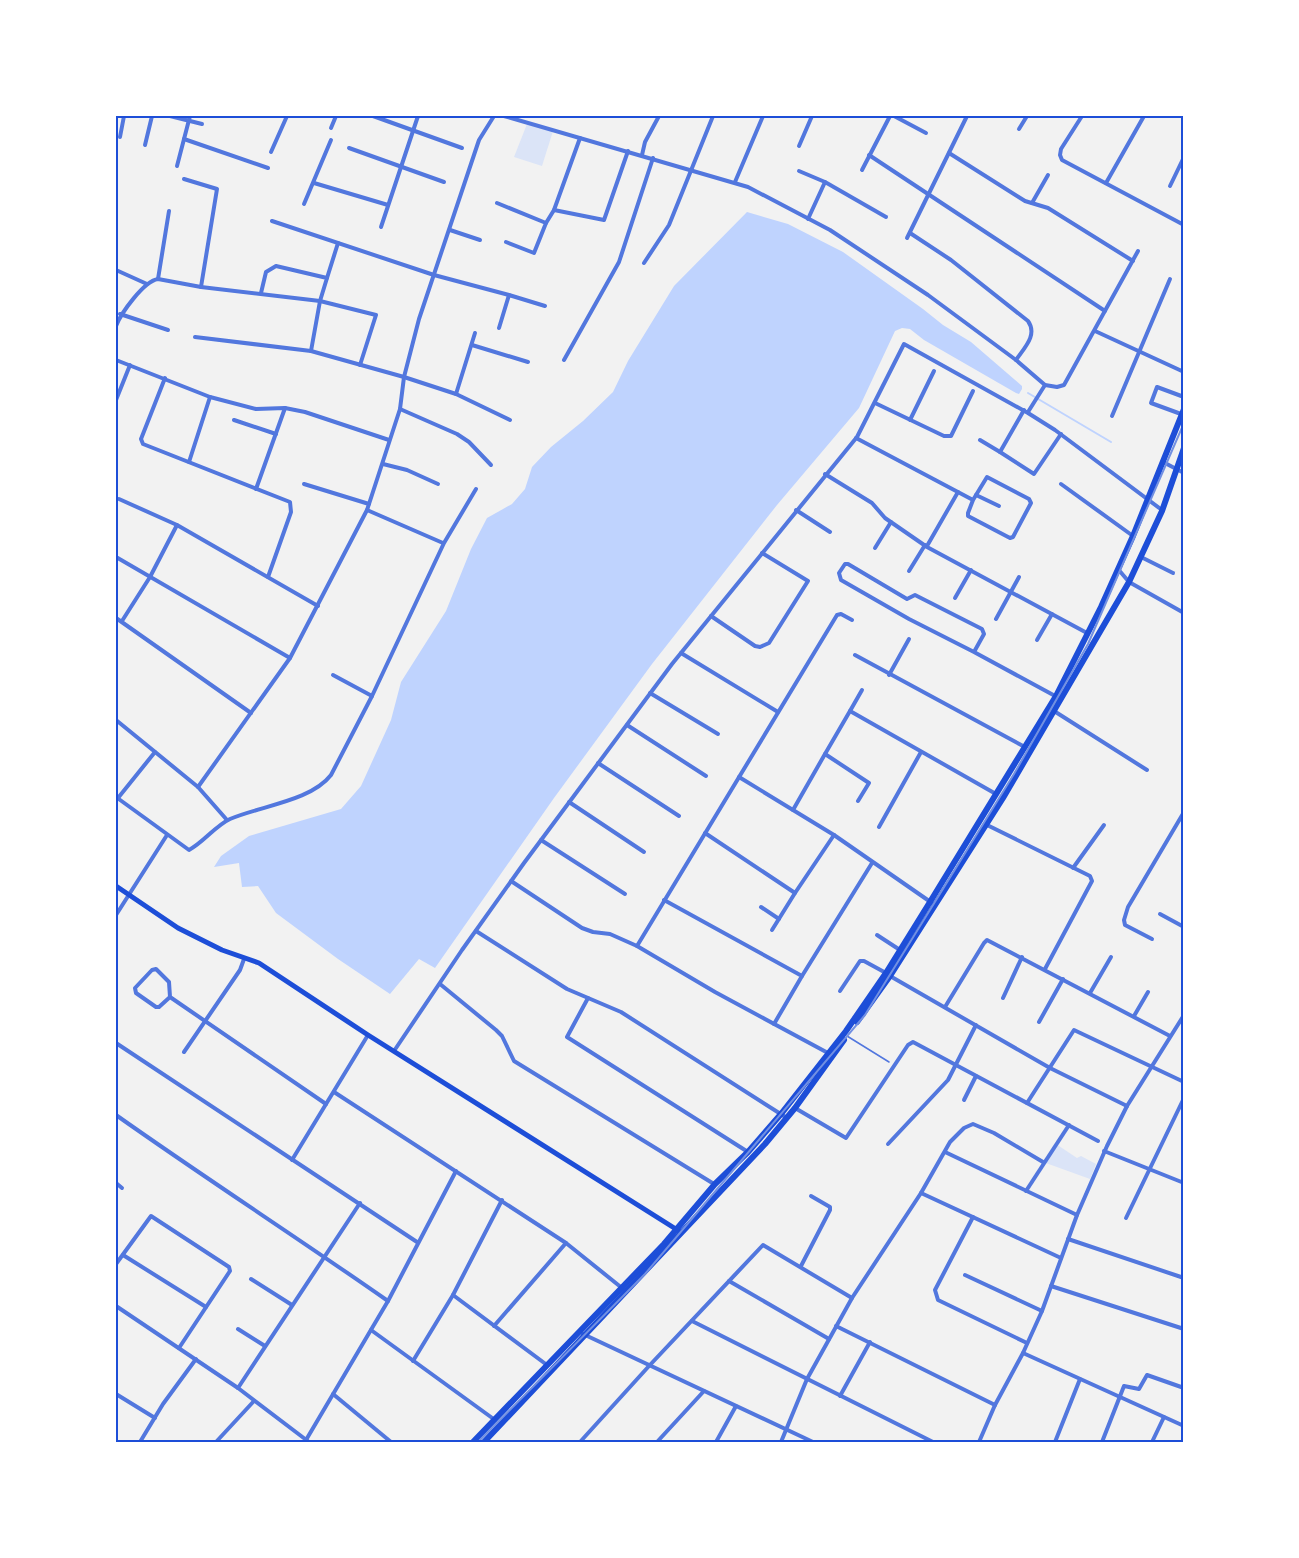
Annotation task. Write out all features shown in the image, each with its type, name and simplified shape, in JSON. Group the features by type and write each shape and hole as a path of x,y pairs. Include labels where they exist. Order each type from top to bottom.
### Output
{"main road":[{"path":"481,1442 495,1420 547,1365 582,1333 622,1288 765,1144 795,1108 847,1036 1036,744 1054,711 1058,697 1132,536 1182,411"},
{"path":"481,1442 679,1231 715,1184 748,1152 781,1114 888,974 900,950 933,904 1023,746 1058,697 1129,582 1162,511 1175,468 1184,448"},
{"path":"116,886 178,928 222,950 258,963 679,1231"}],"street":[{"path":"120,137 124,116"},
{"path":"145,145 152,116"},
{"path":"170,116 189,118 202,124"},
{"path":"271,153 287,116"},
{"path":"332,128 336,116"},
{"path":"373,116 462,147"},
{"path":"381,227 418,116"},
{"path":"198,787 290,658 367,510 400,410 404,377 418,319 479,140 494,116"},
{"path":"504,116 748,187 830,230 928,295 1016,360 1043,387 1064,385 1138,251"},
{"path":"642,155 645,142 659,116"},
{"path":"644,263 669,225 713,116"},
{"path":"735,182 763,116"},
{"path":"800,146 812,116"},
{"path":"862,170 892,116 926,133"},
{"path":"907,238 968,116"},
{"path":"1019,129 1027,116"},
{"path":"1082,116 1061,149 1062,160 1184,225"},
{"path":"1106,183 1144,116"},
{"path":"177,166 189,118"},
{"path":"506,242 534,253 554,210 580,138"},
{"path":"184,139 268,168"},
{"path":"304,204 331,140"},
{"path":"349,148 444,182"},
{"path":"554,210 604,220 628,151"},
{"path":"949,153 1031,204 1048,208 1133,261"},
{"path":"870,155 1105,311"},
{"path":"564,360 619,262 652,158"},
{"path":"1170,186 1184,158"},
{"path":"799,171 886,217"},
{"path":"1031,204 1048,176"},
{"path":"184,179 216,189 201,287"},
{"path":"314,183 388,205"},
{"path":"808,219 825,183"},
{"path":"497,203 546,223"},
{"path":"158,279 169,211"},
{"path":"272,221 434,275 545,306"},
{"path":"450,230 480,240"},
{"path":"910,232 951,260 1028,321 1033,331 1016,360"},
{"path":"311,351 320,301 338,243"},
{"path":"261,293 266,272 276,266 327,278"},
{"path":"116,270 147,284"},
{"path":"116,326 120,314 147,284 158,279 201,287 320,301 376,315 360,364"},
{"path":"1112,416 1170,279"},
{"path":"499,328 509,295"},
{"path":"120,314 168,330"},
{"path":"1095,331 1184,372"},
{"path":"456,394 475,333"},
{"path":"195,337 311,351 456,394 510,420"},
{"path":"394,1051 511,881 650,693 856,438 904,344 1061,434 1162,511"},
{"path":"472,345 528,362"},
{"path":"116,360 210,397 256,409 285,408 305,412 389,440"},
{"path":"116,400 130,366"},
{"path":"910,420 934,371"},
{"path":"165,378 141,441 143,444 290,502 291,512 268,577"},
{"path":"1000,452 1043,387"},
{"path":"1182,411 1151,403 1157,387 1184,397"},
{"path":"875,403 944,436 951,436 973,391"},
{"path":"189,462 210,397"},
{"path":"256,489 285,408"},
{"path":"400,410 457,434 491,465"},
{"path":"234,420 276,434"},
{"path":"980,440 1034,474 1061,434"},
{"path":"856,438 973,500"},
{"path":"1162,462 1184,473"},
{"path":"383,464 407,470 438,484"},
{"path":"825,474 872,503 880,514 926,546 1088,634"},
{"path":"987,477 1029,499 1031,503 1012,537 1007,538 968,516 976,495 987,477"},
{"path":"304,484 369,504"},
{"path":"1060,484 1132,536"},
{"path":"155,752 117,798 189,850 227,820 319,787 331,775 372,696 444,543 476,489"},
{"path":"909,571 958,492"},
{"path":"976,495 999,506"},
{"path":"118,499 177,525 318,606"},
{"path":"367,510 444,543"},
{"path":"796,510 830,532"},
{"path":"875,548 891,522"},
{"path":"122,621 150,577 177,525"},
{"path":"711,616 754,646 760,647 769,643 808,581 762,553"},
{"path":"116,557 290,658"},
{"path":"1141,557 1173,573"},
{"path":"974,651 984,634 982,629 915,595 907,599 848,564 845,564 839,573 840,580 909,620 974,651 1058,697"},
{"path":"1118,568 1129,582 1184,613"},
{"path":"955,598 971,570"},
{"path":"996,619 1019,577"},
{"path":"1037,640 1052,614"},
{"path":"637,946 837,615 843,615 852,620"},
{"path":"116,618 251,713"},
{"path":"889,675 909,639"},
{"path":"681,653 778,712"},
{"path":"855,655 1023,746"},
{"path":"333,675 372,696"},
{"path":"793,810 862,690"},
{"path":"650,693 718,734"},
{"path":"850,711 997,794"},
{"path":"1054,711 1147,770"},
{"path":"116,720 198,787 227,820"},
{"path":"627,725 706,776"},
{"path":"879,826 921,752"},
{"path":"825,754 869,783 858,801"},
{"path":"598,763 679,816"},
{"path":"739,777 834,835 933,904"},
{"path":"569,802 644,852"},
{"path":"1152,939 1125,925 1124,920 1128,907 1184,812"},
{"path":"985,824 1090,876 1092,881 1045,969"},
{"path":"1073,868 1104,825"},
{"path":"705,833 795,893"},
{"path":"116,915 166,835"},
{"path":"772,930 834,835"},
{"path":"541,840 625,894"},
{"path":"774,1024 872,863"},
{"path":"511,881 582,928 610,934 637,946 715,992 828,1053"},
{"path":"664,900 802,975"},
{"path":"760,907 779,918"},
{"path":"1160,914 1184,927"},
{"path":"476,931 567,989 621,1012 787,1118"},
{"path":"877,935 900,950"},
{"path":"945,1007 987,940 1170,1036"},
{"path":"1003,998 1022,957"},
{"path":"1090,993 1111,957"},
{"path":"184,1052 240,970 244,959"},
{"path":"840,991 860,961 864,961 1050,1068 1126,1106"},
{"path":"170,997 156,1007 136,993 135,988 152,970 156,969 169,982 170,997 326,1104"},
{"path":"1039,1023 1063,979"},
{"path":"440,984 502,1036 514,1061 715,1184"},
{"path":"1134,1016 1148,992"},
{"path":"588,998 567,1037 748,1152"},
{"path":"987,1443 980,1441 995,1405 1042,1311 1077,1215 1104,1151 1126,1106 1184,1016"},
{"path":"888,1144 948,1080 976,1025"},
{"path":"1027,1103 1074,1030 1184,1082"},
{"path":"292,1160 368,1035"},
{"path":"795,1108 846,1138 908,1045 913,1042 1098,1141"},
{"path":"116,1043 417,1242"},
{"path":"964,1100 976,1076"},
{"path":"334,1092 566,1243 622,1288"},
{"path":"1126,1218 1184,1098"},
{"path":"116,1115 212,1183 388,1301"},
{"path":"781,1443 807,1379 836,1326 921,1193 950,1142 964,1128 973,1124 994,1133 1043,1162"},
{"path":"1026,1191 1069,1125"},
{"path":"1104,1151 1184,1183"},
{"path":"944,1152 1077,1215"},
{"path":"116,1306 238,1388 307,1441 388,1301 456,1171"},
{"path":"116,1183 122,1188"},
{"path":"921,1193 1061,1258"},
{"path":"801,1266 830,1210 830,1207 811,1196"},
{"path":"413,1360 453,1295 502,1200"},
{"path":"238,1388 360,1203"},
{"path":"116,1264 153,1216 230,1268 229,1273 179,1348"},
{"path":"973,1217 935,1290 938,1300 1027,1343"},
{"path":"1068,1239 1184,1278"},
{"path":"494,1326 566,1243"},
{"path":"580,1443 763,1245 852,1298"},
{"path":"123,1255 206,1307"},
{"path":"965,1275 1042,1311"},
{"path":"251,1279 292,1305"},
{"path":"729,1281 829,1340"},
{"path":"1051,1286 1184,1329"},
{"path":"453,1295 547,1365"},
{"path":"692,1321 933,1443"},
{"path":"836,1326 995,1405"},
{"path":"238,1329 265,1346"},
{"path":"371,1330 495,1420"},
{"path":"582,1333 813,1443"},
{"path":"840,1396 870,1342"},
{"path":"1023,1353 1184,1426"},
{"path":"140,1443 154,1418 196,1359"},
{"path":"1102,1443 1124,1386 1139,1389 1147,1375 1184,1388"},
{"path":"1055,1443 1080,1379"},
{"path":"657,1443 704,1392"},
{"path":"116,1394 154,1418"},
{"path":"333,1394 391,1443"},
{"path":"216,1443 254,1401"},
{"path":"716,1443 736,1406"},
{"path":"1152,1443 1164,1417"}],"lane":[{"path":"847,1036 890,1062"}],"shaded area":[{"path":"527,124 553,131 542,166 514,157"},
{"path":"1056,1144 1077,1158 1081,1156 1096,1164 1090,1179 1043,1162"}],"water":[{"path":"747,212 788,224 843,252 943,325 971,342 1022,386 1022,389 1019,394 1016,393 924,340 910,329 902,328 895,331 859,408 777,505 652,664 554,798 435,968 419,959 390,994 276,913 258,886 242,887 239,863 214,867 221,856 249,836 341,809 361,786 391,720 401,682 446,611 471,549 487,518 512,504 525,489 532,467 613,392 628,361 674,286"}],"waterway":[{"path":"1028,393 1111,442"}],"railway":[{"path":"478,1442 645,1274 865,1015 1014,774 1088,644 1184,423"}]}
